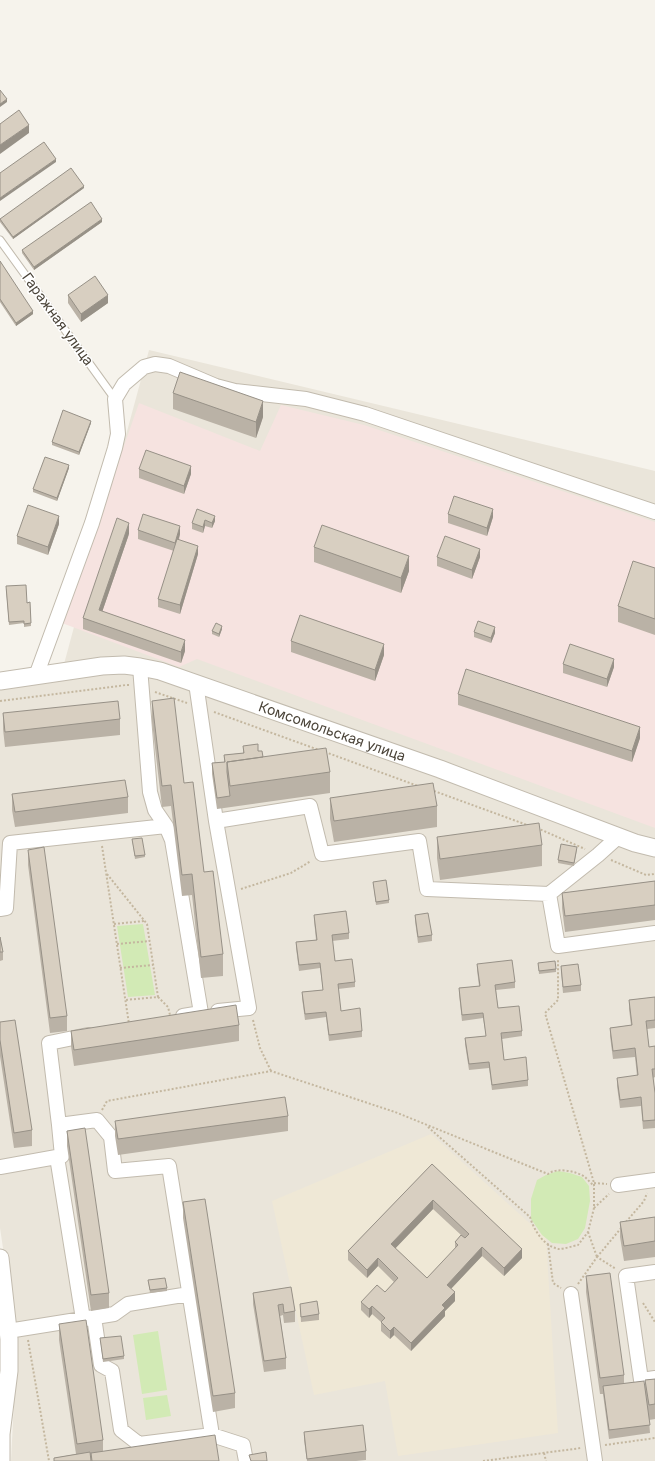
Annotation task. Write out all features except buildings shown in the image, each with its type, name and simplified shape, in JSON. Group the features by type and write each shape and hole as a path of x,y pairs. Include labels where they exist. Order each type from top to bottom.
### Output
{"street":[{"path":"36,676 92,523 115,448 118,434 115,399 124,384 144,367 155,364 169,366 222,388 235,391 306,398 365,414 655,512"},
{"name":"Комсомольская улица","path":"0,681 102,666 124,665 160,671 440,769 618,837 655,848"},
{"path":"140,667 150,792 154,810 166,826 172,840 201,1013"},
{"path":"170,1019 201,1013 249,1008 216,821 196,683"},
{"path":"216,821 310,806 322,854 419,841 427,890 548,894 598,855 618,837"},
{"path":"0,909 6,908 10,843 166,826"},
{"path":"548,894 558,946 655,933"},
{"path":"0,1167 62,1156 49,1043 100,1032"},
{"path":"59,1125 97,1120 111,1136 115,1171 169,1166 212,1436"},
{"path":"57,1157 89,1318 101,1365 112,1371 121,1430 139,1444 212,1436 243,1445 246,1461"},
{"path":"618,1185 654,1180"},
{"path":"0,1258 5,1324 4,1354 9,1371 3,1394 1,1456"},
{"path":"655,1272 626,1276 641,1380 655,1378"},
{"path":"5,1324 26,1328 114,1314 128,1304 189,1294"},
{"path":"571,1294 595,1461"}],"lane":[{"name":"Гаражная улица","path":"0,240 115,399"}],"path":[{"path":"0,701 126,685 142,687 422,787"},
{"path":"430,790 548,832 646,875 655,874"},
{"path":"100,833 130,1027"},
{"path":"229,893 291,873 322,854"},
{"path":"106,873 147,924 158,997 168,1007 170,1019"},
{"path":"114,924 145,921"},
{"path":"117,944 150,942"},
{"path":"426,1125 530,1217 535,1230 548,1244 560,1249 578,1245 588,1232 594,1208 594,1183 545,1013 558,1000 558,946"},
{"path":"120,968 153,965"},
{"path":"125,1000 158,997"},
{"path":"249,1008 260,1048 271,1071"},
{"path":"97,1120 107,1101 271,1071 395,1112 548,1174 552,1171 562,1169 584,1176 594,1186"},
{"path":"548,1244 553,1283 571,1294 597,1257 644,1200 654,1180"},
{"path":"594,1208 618,1185"},
{"path":"588,1232 597,1257 626,1276"},
{"path":"26,1328 49,1461"},
{"path":"483,1461 655,1438"},
{"path":"544,1453 546,1461"}],"shaded area":[{"path":"149,350 655,471 655,1461 11,1461 17,1341 0,1228 0,681 64,664"},
{"path":"139,403 260,451 281,405 364,425 655,522 655,828 197,659 179,667 62,623"},
{"path":"431,1134 546,1238 558,1433 398,1456 385,1381 314,1395 272,1201"}],"green space":[{"path":"143,924 155,995 128,997 117,926"},
{"path":"558,1171 582,1177 589,1186 590,1201 585,1228 578,1239 566,1244 552,1243 542,1235 531,1219 531,1199 537,1180"},
{"path":"158,1331 167,1390 142,1394 133,1335"},
{"path":"167,1395 171,1416 146,1420 143,1398"}]}
